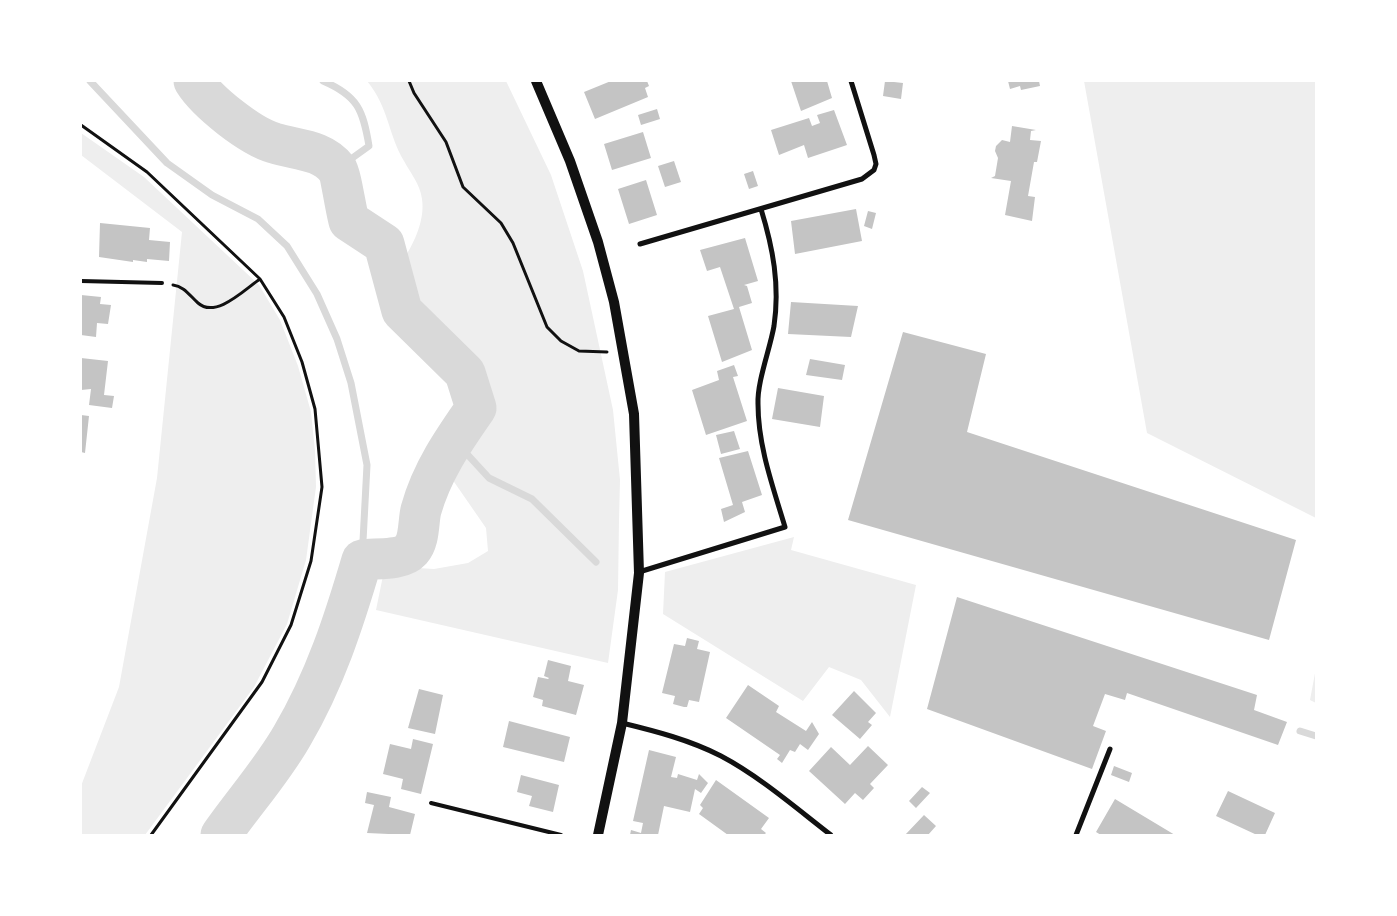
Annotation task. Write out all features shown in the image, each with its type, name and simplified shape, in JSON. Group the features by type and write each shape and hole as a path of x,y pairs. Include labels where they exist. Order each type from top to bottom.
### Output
{"main road":[{"path":"536,81 570,161 598,242 614,302 634,414 639,573 622,723 598,835"}],"street":[{"path":"640,244 862,179 874,170 874,155 851,81"},
{"path":"639,573 785,527 763,450 758,403 774,326 776,301 776,276 772,246 761,210"},
{"path":"622,723 661,733 721,756 787,801 831,835"},
{"path":"1076,835 1110,749"}],"lane":[{"path":"81,281 162,283"},
{"path":"431,803 562,835"}],"path":[{"path":"410,81 414,93 446,142 463,187 501,223 513,244 547,327 561,341 579,351 596,353 624,350"},
{"path":"81,125 147,172 260,279 284,317 302,362 316,409 322,487 311,561 291,625 262,682 151,835"},
{"path":"162,283 178,285 199,304 209,308 218,307 260,279"}],"shaded area":[{"path":"367,81 506,81 551,175 583,271 613,410 620,480 618,590 608,663 376,610 385,566 434,569 468,563 488,551 486,528 450,476 451,463 475,428 484,400 479,378 414,314 403,295 398,260 405,257 416,237 421,222 422,199 417,184 399,151 380,101"},
{"path":"1084,81 1316,81 1316,518 1147,433"},
{"path":"81,133 144,177 259,285 280,320 298,366 311,412 315,451 316,487 306,560 287,624 254,687 145,835 81,835 81,786 119,687 157,478 182,232 81,155"},
{"path":"794,537 791,550 916,585 890,717 861,680 829,667 803,701 663,614 665,572"},
{"path":"1316,668 1316,703 1310,700"}],"building":[{"path":"611,81 647,81 649,86 645,88 648,97 595,119 584,92"},
{"path":"791,81 827,81 832,98 801,111"},
{"path":"885,81 903,83 901,99 883,96"},
{"path":"1008,81 1039,81 1040,86 1021,90 1020,86 1010,89"},
{"path":"657,109 660,119 641,125 638,115"},
{"path":"834,110 847,145 808,158 804,145 779,155 771,130 809,118 812,126 820,123 817,115"},
{"path":"1012,126 1036,130 1031,131 1030,140 1041,141 1037,162 1034,162 1028,196 1035,197 1032,221 1005,215 1011,181 991,178 995,176 998,158 995,151 996,146 1002,140 1010,142"},
{"path":"643,132 651,158 612,170 604,144"},
{"path":"674,161 681,182 665,187 658,166"},
{"path":"753,171 758,186 749,189 744,174"},
{"path":"646,180 657,215 629,224 618,189"},
{"path":"856,209 862,241 795,254 791,221"},
{"path":"868,211 876,213 872,229 864,226"},
{"path":"100,223 150,228 149,240 170,242 169,261 147,259 147,262 133,260 133,262 99,257"},
{"path":"745,238 758,281 744,285 747,286 752,303 739,307 752,350 722,362 708,316 734,309 720,267 707,271 700,250"},
{"path":"81,295 101,297 100,304 111,305 108,324 97,323 96,337 81,335"},
{"path":"791,302 858,306 851,337 788,334"},
{"path":"903,332 986,354 967,432 1296,540 1269,640 848,520"},
{"path":"81,358 108,361 104,395 114,396 112,408 89,405 91,389 81,390"},
{"path":"810,359 845,365 842,380 806,375"},
{"path":"734,365 738,376 733,377 747,421 706,435 692,390 719,380 717,371"},
{"path":"778,388 824,396 820,427 772,419"},
{"path":"81,415 89,416 85,453 81,452"},
{"path":"734,431 740,449 721,454 716,435"},
{"path":"748,451 762,495 742,502 745,512 724,522 721,509 733,505 719,458"},
{"path":"957,597 1257,695 1254,710 1287,722 1278,745 1127,693 1125,700 1105,694 1093,726 1106,731 1092,769 927,709"},
{"path":"687,638 699,641 697,649 710,652 699,702 689,700 687,707 684,707 673,704 675,696 662,693 674,644 685,646"},
{"path":"548,660 571,666 568,681 584,685 576,715 542,706 543,700 533,697 538,677 549,678 544,676"},
{"path":"748,685 779,706 776,712 806,731 812,722 819,734 808,750 800,744 795,752 790,750 782,763 777,759 780,755 726,718"},
{"path":"419,689 443,695 435,734 408,728"},
{"path":"854,691 876,713 868,722 872,725 860,739 832,715"},
{"path":"509,721 570,737 564,762 503,747"},
{"path":"413,739 433,744 421,794 401,789 403,779 383,774 390,744 411,749"},
{"path":"868,746 888,765 870,784 874,788 863,800 855,793 845,804 809,771 831,747 850,765"},
{"path":"649,750 676,757 671,777 677,778 678,774 697,780 699,774 708,783 701,793 695,789 690,812 664,806 658,835 630,835 631,830 641,833 643,823 633,821"},
{"path":"1114,766 1132,773 1129,782 1111,775"},
{"path":"521,775 559,785 553,812 529,806 532,796 517,792"},
{"path":"716,780 769,818 761,829 766,833 764,835 728,835 699,814 703,808 700,805"},
{"path":"922,787 930,793 916,808 909,801"},
{"path":"1228,791 1275,813 1265,835 1257,835 1216,816"},
{"path":"367,792 391,797 389,807 415,814 410,835 367,833 374,805 365,803"},
{"path":"1115,799 1175,835 1101,835 1096,832"},
{"path":"924,815 936,826 928,835 905,835"}],"waterway":[{"path":"90,81 167,163 212,195 258,219 287,246 317,294 337,339 351,383 367,465 362,560"},
{"path":"194,81 219,108 253,133 274,143 308,151 331,162 337,169 340,178 349,221 384,244 402,311 465,373 476,408 451,444 431,482 421,510 414,546 407,554 401,556 362,560 333,650 304,715 276,762 221,835"},
{"path":"323,81 344,92 357,106 364,123 369,146 337,169"},
{"path":"455,441 489,478 532,499 596,562"},
{"path":"1300,731 1316,736"},
{"path":"218,835 222,833"}]}
